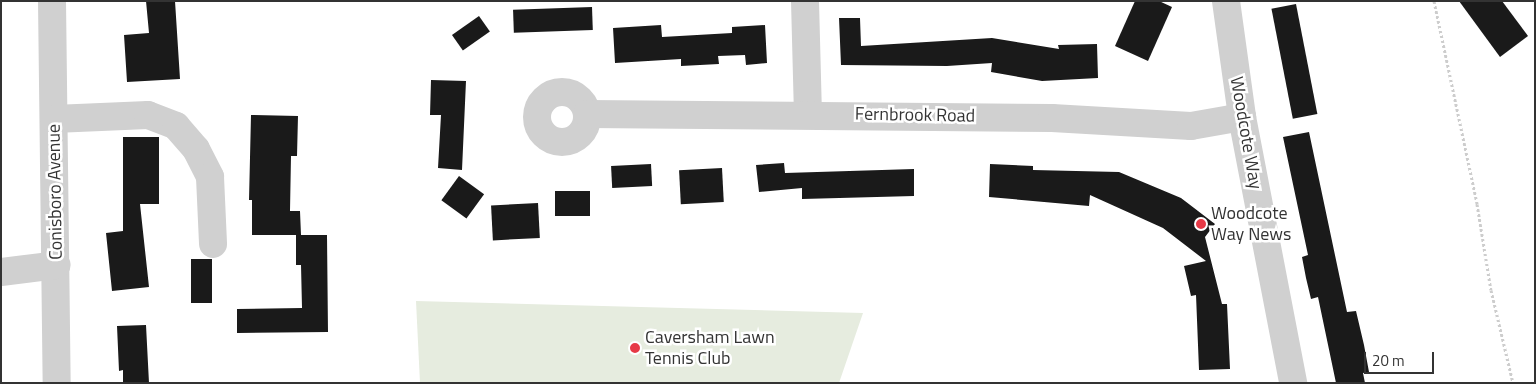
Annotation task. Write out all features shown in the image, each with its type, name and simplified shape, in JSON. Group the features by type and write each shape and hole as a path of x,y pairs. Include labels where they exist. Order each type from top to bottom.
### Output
{"street":[{"name":"Conisboro Avenue","path":"52,1 57,265 57,383"},
{"path":"805,1 808,114"},
{"name":"Woodcote Way","path":"1226,1 1242,117 1293,383"},
{"name":"Fernbrook Road","path":"588,114 808,114 1052,118 1191,126 1242,117"},
{"path":"54,119 148,115 176,126 196,149 210,177 213,244"},
{"path":"1,272 57,265"}],"path":[{"path":"1434,1 1477,204 1490,290 1513,383"}],"shaded area":[{"name":"Caversham Lawn Tennis Club","path":"416,301 863,313 839,383 420,383"}],"building":[{"path":"146,1 175,1 180,79 127,82 124,35 149,33"},
{"path":"1135,1 1159,1 1172,7 1148,61 1115,46"},
{"path":"1459,1 1502,1 1528,36 1500,57"},
{"path":"1296,4 1317,114 1293,119 1271,9"},
{"path":"592,7 593,30 514,33 513,10"},
{"path":"479,16 490,32 463,50 452,35"},
{"path":"839,18 860,18 861,46 992,38 1059,49 1058,45 1097,44 1098,78 1042,81 991,72 992,63 947,66 841,65"},
{"path":"661,25 662,37 732,33 732,27 765,25 767,63 746,65 745,55 718,56 719,64 681,66 681,59 615,63 613,28"},
{"path":"431,80 466,81 462,170 438,168 441,115 430,115"},
{"path":"251,115 298,116 297,156 291,156 290,211 300,211 301,235 327,235 328,332 237,333 237,309 302,308 301,265 296,265 296,235 252,235 252,200 249,200"},
{"path":"1309,132 1347,312 1356,311 1364,345 1369,372 1363,373 1365,383 1336,383 1318,297 1311,299 1306,278 1302,257 1308,255 1283,137"},
{"path":"123,137 159,137 159,204 140,204 149,287 112,291 106,233 123,231"},
{"path":"784,163 785,173 914,169 914,196 802,199 802,188 759,192 756,165"},
{"path":"651,164 652,186 612,188 611,166"},
{"path":"990,164 1033,166 1033,170 1119,172 1181,198 1215,224 1205,237 1222,304 1227,304 1230,369 1199,370 1196,295 1191,296 1184,266 1206,261 1163,228 1090,195 1089,206 989,197"},
{"path":"722,168 724,202 681,204 679,170"},
{"path":"459,176 484,194 466,218 441,200"},
{"path":"555,191 590,191 590,216 555,216"},
{"path":"538,203 540,238 493,240 491,205"},
{"path":"191,259 212,259 212,303 191,303"},
{"path":"146,325 149,383 123,383 123,370 119,371 117,326"}],"place":[{"name":"Woodcote Way News","path":"1201,224"},
{"name":"Caversham Lawn Tennis Club","path":"635,348"}]}
